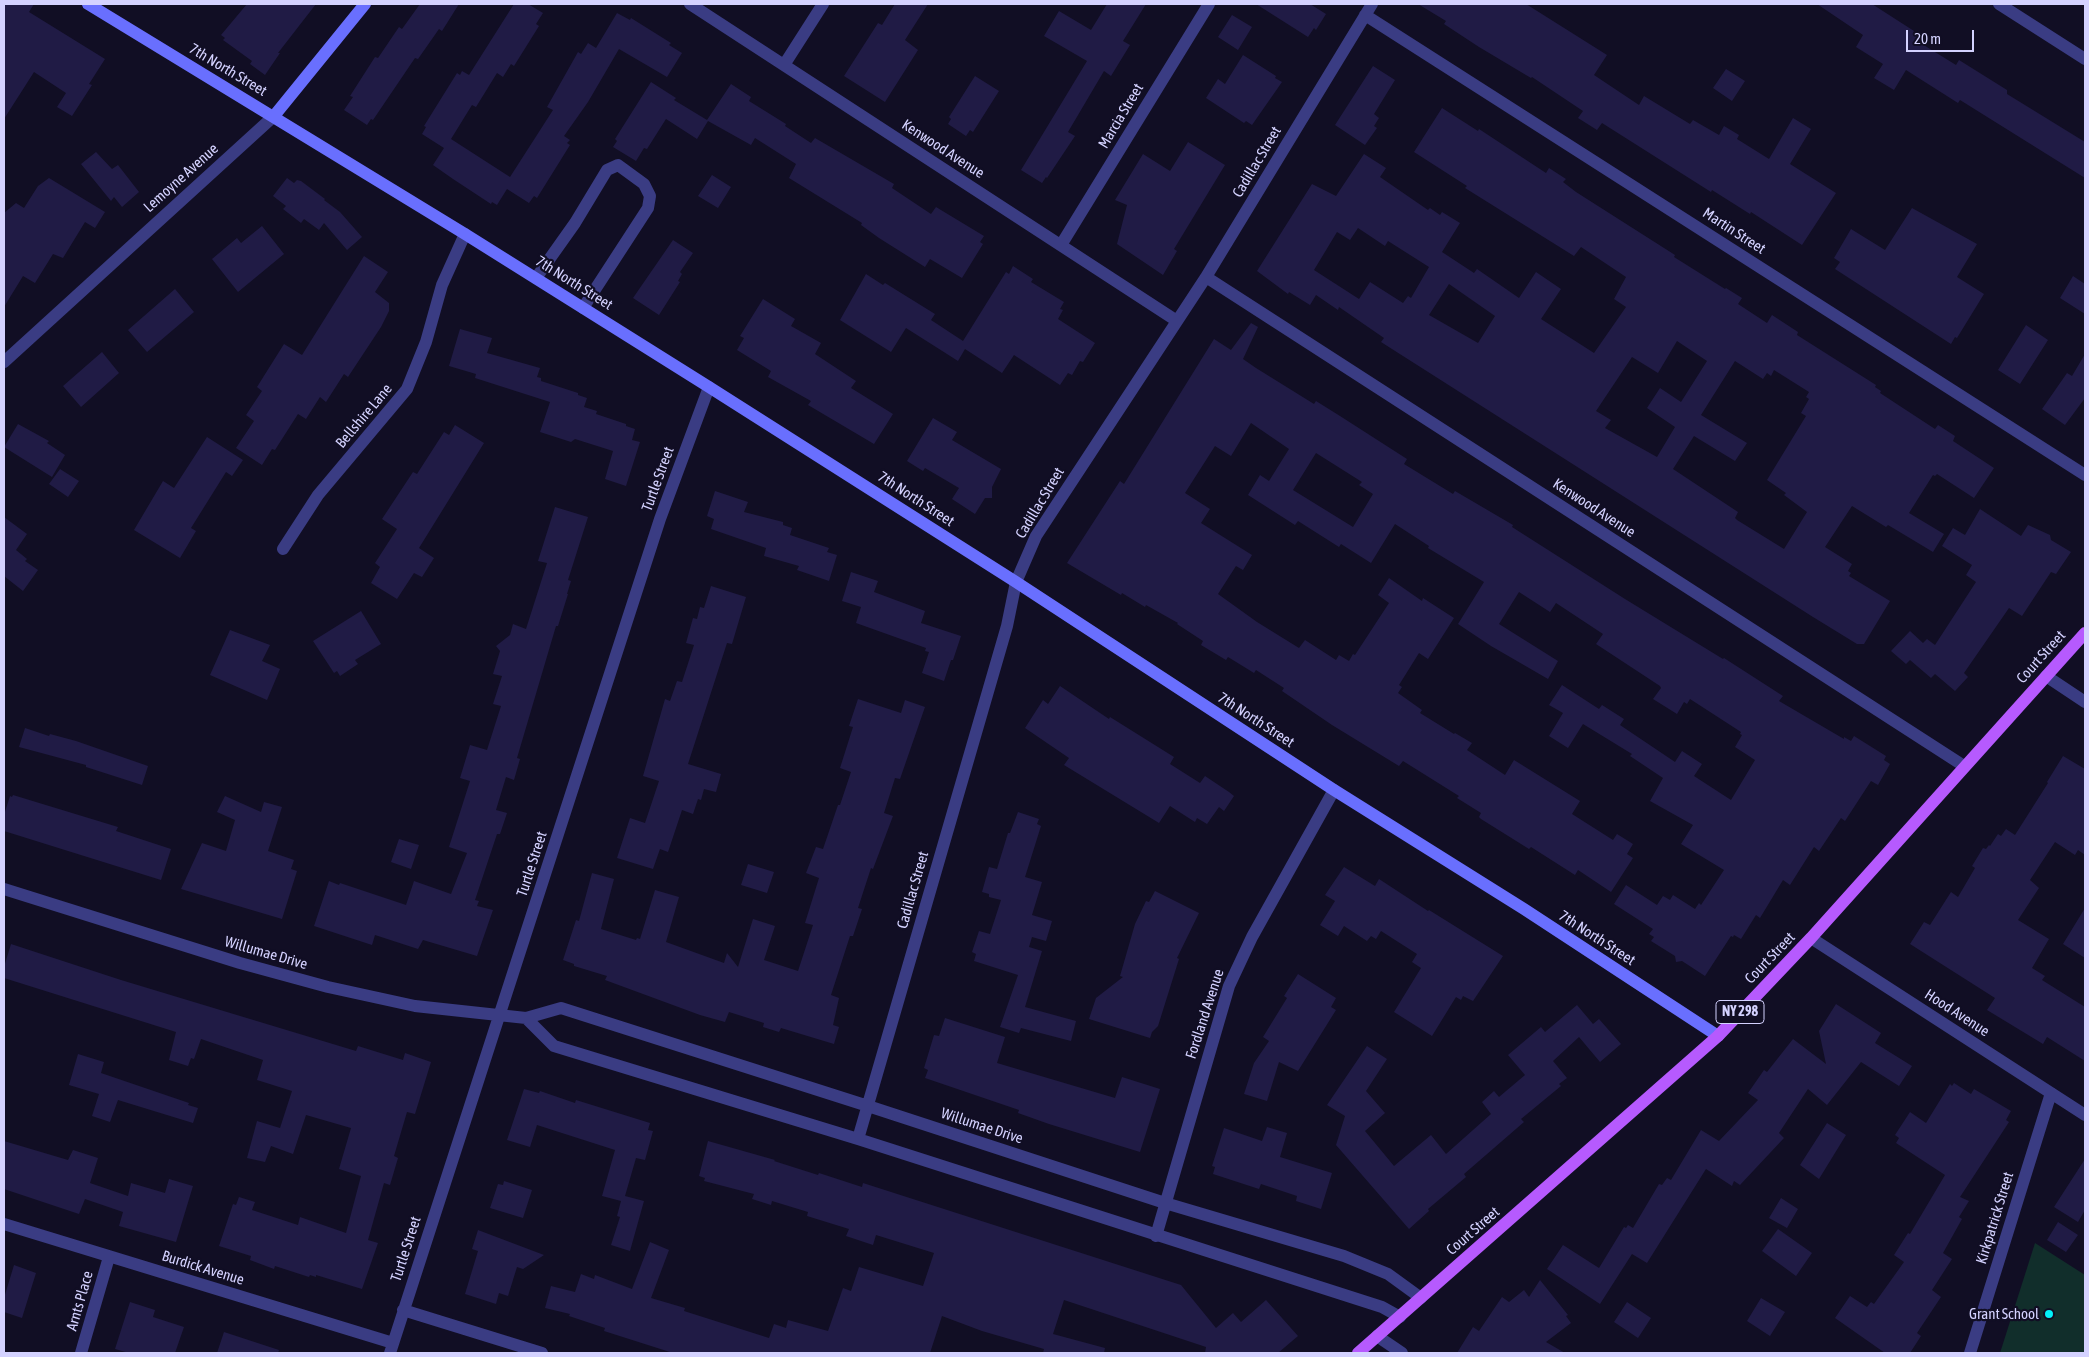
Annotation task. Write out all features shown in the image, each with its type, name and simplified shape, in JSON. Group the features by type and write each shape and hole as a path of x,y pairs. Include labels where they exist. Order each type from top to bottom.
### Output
{"main road":[{"name":"Court Street","path":"1358,1353 1718,1036 1811,938 2085,633"}],"street":[{"name":"7th North Street","path":"88,4 466,234 709,387 1016,582 1334,790 1524,909 1718,1036"},
{"name":"Lemoyne Avenue","path":"4,362 274,116 365,4"},
{"name":"Kenwood Avenue","path":"690,4 1177,321"},
{"path":"784,65 823,4"},
{"name":"Marcia Street","path":"1061,245 1209,4"},
{"name":"Cadillac Street","path":"858,1140 1007,626 1016,582 1036,536 1206,277 1372,4"},
{"path":"2000,4 2085,59"},
{"name":"Martin Street","path":"1365,15 2085,474"},
{"path":"536,278 575,223 607,170 618,165 644,184 650,196 648,208 583,308"},
{"name":"Bellshire Lane","path":"283,549 318,495 407,389 426,342 442,285 466,234"},
{"name":"Kenwood Avenue","path":"1206,277 1964,766"},
{"name":"Turtle Street","path":"392,1348 660,519 709,387"},
{"path":"2046,676 2085,702"},
{"name":"Fordland Avenue","path":"1156,1236 1229,986 1252,937 1334,790"},
{"name":"Willumae Drive","path":"4,889 240,963 415,1006 526,1018 561,1008 1165,1203 1344,1256 1388,1274 1421,1298"},
{"name":"Hood Avenue","path":"1811,938 2085,1115"},
{"path":"526,1018 554,1046 858,1140 1382,1307 1400,1317"},
{"name":"Kirkpatrick Street","path":"1970,1353 2051,1093"},
{"name":"Burdick Avenue","path":"4,1224 392,1348"},
{"name":"Arnts Place","path":"81,1353 109,1257"},
{"path":"403,1310 542,1353"},
{"path":"1377,1336 1402,1353"}],"green space":[{"name":"Grant School","path":"2035,1243 2085,1275 2085,1353 2000,1353"}],"building":[{"path":"4,4 34,4 29,12 105,59 89,84 92,85 72,116 57,107 66,93 34,72 4,119"},
{"path":"247,4 316,4 278,53 280,53 265,75 250,64 252,61 223,40 225,38 221,35"},
{"path":"420,4 459,4 442,31 439,29 418,59 415,58 373,120 371,119 367,125 344,110 353,97 350,96 375,57 378,58 399,27 402,29"},
{"path":"514,4 528,4 543,13 536,24 539,26 514,66 511,64 503,77 497,73 476,107 472,105 451,139 510,177 553,110 547,107 578,52 581,54 588,43 596,48 617,13 630,20 631,18 671,43 669,45 682,53 667,77 619,49 588,102 564,136 570,140 567,143 570,145 537,198 534,196 529,203 507,189 497,205 492,202 491,204 433,165 444,148 422,134 426,127 424,126 457,73 460,75 462,71 469,75"},
{"path":"895,4 928,4 905,40 918,50 885,102 844,76 878,23 882,25"},
{"path":"1107,4 1146,4 1123,41 1130,45 1111,76 1104,71 1068,132 1075,136 1042,183 1021,170 1087,61 1044,36 1059,11 1091,30"},
{"path":"1256,4 1310,4 1326,14 1316,30 1314,28 1308,37"},
{"path":"1418,4 1526,4 1607,55 1594,75 1639,105 1644,96 1690,124 1693,120 1719,135 1724,126 1739,135 1737,139 1769,159 1793,118 1811,129 1790,164 1836,193 1802,245 1751,212 1750,214 1712,190 1711,192 1602,123 1597,130 1578,118 1583,111 1532,77 1479,47 1444,24 1446,21"},
{"path":"1817,4 1872,4 1914,31 1913,33 1924,40 1922,44 1956,65 1959,60 2007,90 2007,94 2085,142 2085,178 1960,100 1958,103 1906,70 1894,90 1874,78 1883,64 1856,47 1863,35"},
{"path":"1232,15 1252,27 1238,50 1218,37"},
{"path":"1243,55 1276,76 1275,78 1282,82 1252,125 1246,121 1244,123 1206,98 1218,79 1225,84"},
{"path":"1373,66 1395,80 1374,114 1379,118 1374,126 1377,128 1365,145 1335,125"},
{"path":"1726,69 1745,81 1732,101 1713,88"},
{"path":"975,76 999,91 973,132 970,130 966,136 948,124 951,119 949,117"},
{"path":"651,82 676,98 674,100 707,120 731,84 751,97 749,101 786,124 785,126 811,143 815,138 894,184 892,188 931,214 936,207 984,236 980,242 983,244 962,278 930,259 925,267 879,238 861,225 862,223 789,178 796,164 755,138 751,145 708,121 697,139 666,119 647,149 644,148 636,161 613,147 617,141 615,139"},
{"path":"1442,108 1478,131 1479,129 1546,173 1549,168 1566,179 1563,182 1576,192 1675,255 1674,257 1742,298 1738,304 1767,323 1772,315 1798,332 1797,335 1876,385 1875,387 1881,391 1880,393 1935,429 1938,425 1955,436 1953,441 1994,468 1974,498 1937,474 1933,475 1909,513 1944,534 1933,552 1852,506 1825,547 1852,564 1848,571 1851,573 1849,576 1890,601 1864,644 1857,644 1813,617 1381,342 1384,338 1339,307 1338,310 1316,295 1310,305 1289,292 1288,294 1257,271 1312,184 1336,196 1364,154 1386,168 1380,177 1428,210 1430,208 1440,215 1442,212 1460,223 1442,252 1474,273 1477,269 1519,298 1536,272 1561,289 1541,319 1594,353 1626,307 1614,299 1626,277 1581,247 1574,256 1465,188 1467,186 1414,152","holes":["1358,228 1385,246 1388,241 1429,267 1411,298 1408,296 1403,303 1370,282 1359,299 1314,270 1337,232 1350,240","1449,284 1495,316 1478,343 1429,315","1677,341 1707,361 1681,402 1660,388 1647,408 1675,427 1657,457 1605,428 1611,420 1596,411 1632,357 1658,373","1735,361 1763,379 1767,373 1771,376 1774,370 1809,392 1806,397 1809,399 1801,413 1806,416 1767,480 1786,493 1784,495 1807,512 1784,549 1737,520 1735,518 1738,512 1673,469 1694,436 1735,461 1747,443 1701,415"]},
{"path":"1188,142 1225,165 1174,249 1177,251 1163,275 1117,244 1127,205 1115,200 1143,154 1170,171"},
{"path":"96,152 112,169 118,165 139,192 122,207 114,197 111,201 81,164"},
{"path":"712,175 731,187 718,208 698,196"},
{"path":"49,178 105,212 95,228 85,222 63,258 53,254 35,283 23,276 4,307 4,213 16,203 24,208 38,186"},
{"path":"287,178 294,183 297,180 301,181 325,199 340,212 362,237 347,250 324,223 319,230 304,219 301,223 283,209 286,206 273,196"},
{"path":"1912,208 1977,244 1957,277 1984,294 1957,338 1955,337 1951,344 1835,269 1840,262 1834,258 1851,229 1885,250"},
{"path":"262,226 284,254 238,292 212,259 237,238 241,243"},
{"path":"673,240 693,253 680,272 682,274 678,281 680,282 659,315 633,298"},
{"path":"364,256 388,272 375,292 389,303 389,311 381,327 348,377 344,374 326,402 320,397 306,419 298,414 275,450 272,449 262,465 236,448 254,421 246,415 262,391 257,387 284,344 302,355"},
{"path":"1013,266 1033,279 1031,282 1064,302 1060,309 1063,310 1058,319 1095,343 1083,362 1080,361 1072,375 1068,373 1060,385 1014,355 1002,373 965,349 958,361 906,328 891,352 840,320 866,274 883,285 885,283 935,314 931,320 963,341 1006,272 1009,274"},
{"path":"2073,276 2085,284 2085,314 2060,298"},
{"path":"175,289 194,312 147,352 128,330"},
{"path":"763,299 795,319 791,326 821,343 815,354 856,381 851,388 893,414 874,444 808,405 811,401 768,377 771,371 737,350 744,338 740,336"},
{"path":"1251,323 1258,327 1243,359 1256,368 1314,404 1316,401 1407,459 1404,464 1453,494 1455,491 1513,525 1512,527 1625,599 1724,658 1783,696 1779,701 1844,739 1844,737 1851,741 1854,736 1886,756 1884,760 1890,764 1878,785 1871,781 1845,821 1841,818 1819,851 1814,847 1790,885 1783,880 1760,918 1756,915 1741,939 1734,935 1733,937 1731,936 1705,976 1682,961 1676,962 1675,956 1651,941 1654,937 1649,934 1653,929 1614,904 1626,885 1657,905 1663,896 1670,900 1673,895 1695,909 1699,903 1701,905 1724,870 1681,844 1693,825 1650,801 1663,778 1630,756 1632,754 1583,724 1568,748 1549,736 1563,713 1549,705 1562,685 1599,709 1602,705 1624,719 1620,725 1675,762 1682,751 1702,764 1694,776 1731,800 1755,760 1735,747 1742,735 1740,734 1741,732 1690,699 1687,704 1684,702 1677,714 1653,699 1661,688 1660,686 1596,644 1603,634 1556,603 1550,612 1519,592 1499,624 1558,661 1548,679 1491,646 1458,624 1484,582 1428,548 1429,546 1395,524 1371,563 1341,544 1339,547 1298,521 1295,525 1248,495 1260,475 1269,481 1289,449 1251,423 1231,456 1215,446 1185,493 1210,509 1201,523 1252,555 1243,570 1236,566 1218,594 1257,622 1299,648 1305,640 1336,660 1339,655 1349,661 1353,654 1355,655 1389,603 1378,595 1389,578 1422,601 1423,598 1454,618 1428,659 1419,653 1399,685 1402,687 1398,693 1422,710 1420,713 1472,743 1467,750 1505,775 1514,760 1580,801 1572,814 1613,840 1617,834 1633,844 1627,854 1633,858 1611,892 1578,870 1575,875 1531,847 1529,849 1481,819 1479,817 1481,813 1457,798 1459,796 1403,761 1399,766 1332,725 1282,691 1284,688 1256,670 1254,673 1228,657 1226,660 1201,645 1203,641 1178,623 1122,593 1121,595 1067,563 1120,481 1124,484 1214,339 1231,350","holes":["1316,453 1362,482 1359,485 1373,494 1353,527 1293,490"]},
{"path":"2026,325 2048,340 2020,384 1998,370"},
{"path":"460,329 492,338 487,353 540,368 537,377 541,378 541,381 578,393 578,395 587,398 584,407 597,411 596,414 635,429 632,440 640,442 626,486 605,479 613,451 575,439 571,442 540,432 550,402 475,378 476,374 449,366"},
{"path":"102,352 119,373 81,407 63,386"},
{"path":"2085,354 2085,398 2065,425 2042,409 2067,373 2072,376"},
{"path":"933,418 957,432 952,440 1001,469 992,487 992,498 985,498 975,514 952,499 959,488 925,468 923,471 907,461"},
{"path":"18,424 49,441 47,443 65,455 52,477 4,447"},
{"path":"455,425 484,443 419,548 434,558 422,577 414,573 397,599 371,583 380,567 375,563 397,529 382,519 413,472 417,474 444,432 449,435"},
{"path":"207,437 243,460 232,476 226,472 191,528 196,531 180,558 134,530 163,481 174,488"},
{"path":"60,469 79,481 68,497 49,484"},
{"path":"715,491 748,502 744,512 783,522 783,525 792,528 790,535 829,548 827,552 837,555 829,581 797,570 799,566 764,556 766,548 711,529 714,519 707,516"},
{"path":"555,507 588,517 568,580 571,581 568,594 558,626 556,626 517,758 520,759 514,780 506,777 496,810 507,813 500,834 497,834 475,900 479,901 477,906 493,910 477,956 423,940 418,949 375,935 372,945 314,926 329,881 406,905 414,881 451,894 467,853 449,847 470,781 460,778 470,745 487,750 501,706 493,704 502,676 493,674 500,651 496,646 510,635 513,624 526,629 547,563 538,561"},
{"path":"1980,509 2021,536 2028,525 2050,535 2051,540 2071,552 2056,574 2051,572 2022,616 2009,608 1964,673 1968,677 1955,691 1935,674 1931,678 1910,660 1906,664 1891,651 1910,631 1923,643 1927,639 1935,645 1976,582 1966,575 1972,565 1942,546 1953,528 1965,535"},
{"path":"4,517 27,534 16,550 27,559 25,561 38,570 23,591 4,576"},
{"path":"851,572 878,581 874,592 925,611 921,623 961,636 944,681 922,673 929,652 925,651 926,648 856,623 861,607 842,601"},
{"path":"711,586 746,597 732,644 727,643 688,764 721,774 716,792 704,789 701,800 698,799 693,814 682,810 668,852 660,849 653,869 617,858 630,818 645,823 659,781 643,776 665,699 670,701 677,681 682,682 694,645 686,643 693,618 697,619 700,607 704,608"},
{"path":"361,611 381,644 355,660 358,664 340,676 337,671 334,673 313,641"},
{"path":"230,630 270,645 262,661 280,669 267,700 210,675"},
{"path":"1060,686 1109,719 1110,717 1174,757 1170,764 1200,783 1205,776 1229,792 1234,796 1224,811 1219,807 1207,824 1197,818 1195,822 1170,806 1159,823 1064,765 1069,758 1025,728 1043,700 1048,704"},
{"path":"858,699 901,713 905,700 925,707 900,779 895,778 884,813 893,816 873,869 871,868 858,908 862,909 853,936 850,936 831,995 839,998 833,1025 839,1027 834,1044 781,1028 779,1032 763,1027 764,1023 729,1012 725,1022 700,1015 605,980 607,976 574,966 574,964 563,960 576,920 579,921 592,873 614,879 601,929 636,940 637,938 640,939 655,890 679,897 666,942 724,963 727,953 738,967 753,919 775,926 764,960 798,971 813,925 805,923 819,878 806,873 816,847 823,849 851,772 840,768 853,727 849,726"},
{"path":"25,728 49,736 50,734 76,741 148,766 142,785 86,767 86,765 19,747"},
{"path":"2063,756 2085,769 2085,855 2078,850 2075,855 2055,842 2030,880 2039,888 2018,920 2049,939 2032,968 2045,976 2042,980 2085,1007 2085,1061 2047,1037 2043,1044 1987,1010 1995,998 1910,944 1924,922 1930,925 1951,892 1958,897 1975,868 1972,866 1983,848 1986,849 1990,846 1998,834 2001,836 2006,829 2015,835"},
{"path":"13,795 118,827 116,831 171,849 161,880 4,831 4,815 10,796 12,797"},
{"path":"225,796 261,812 264,802 282,807 268,851 294,860 291,869 297,871 282,919 181,889 202,843 226,851 235,820 217,812"},
{"path":"1018,812 1039,819 1037,824 1041,826 1025,877 1042,882 1032,915 1052,921 1046,941 1032,937 1029,947 1042,951 1025,1007 1076,1021 1071,1041 1021,1028 1019,1033 1000,1027 1018,975 974,961 976,954 972,952 979,931 990,934 1001,900 989,897 989,894 982,892 989,867 997,869 1008,833 1010,833"},
{"path":"399,839 419,845 411,869 391,862"},
{"path":"748,864 774,872 767,893 741,885"},
{"path":"1344,867 1375,886 1379,879 1503,956 1473,1001 1463,996 1461,1000 1456,997 1432,1036 1394,1012 1421,968 1412,962 1417,954 1381,931 1376,939 1371,936 1367,941 1344,926 1338,936 1320,925 1335,901 1325,895"},
{"path":"1155,891 1199,913 1177,958 1179,959 1158,1026 1152,1032 1150,1038 1089,1019 1096,998 1123,977 1120,976 1135,924 1146,901 1149,902"},
{"path":"2085,908 2085,958 2063,944"},
{"path":"11,944 121,980 356,1051 358,1046 403,1060 405,1053 431,1062 415,1114 407,1112 394,1156 398,1158 390,1185 384,1183 368,1240 378,1243 362,1289 316,1275 316,1277 310,1275 309,1277 275,1266 274,1269 250,1260 251,1256 219,1246 233,1204 236,1205 239,1197 255,1202 252,1210 298,1225 300,1217 346,1233 361,1176 339,1169 351,1128 306,1115 293,1154 271,1146 265,1162 247,1158 257,1121 280,1128 292,1091 257,1080 263,1060 201,1039 194,1059 191,1058 188,1066 169,1060 176,1032 4,978 4,967"},
{"path":"1298,974 1336,998 1331,1007 1336,1010 1298,1071 1279,1062 1267,1101 1244,1094 1254,1063 1269,1041 1263,1037 1287,998 1284,996"},
{"path":"1836,1004 1881,1033 1875,1043 1912,1066 1899,1086 1861,1062 1827,1105 1808,1089 1779,1133 1784,1138 1740,1185 1734,1181 1732,1186 1706,1169 1647,1263 1632,1254 1600,1304 1547,1269 1563,1245 1599,1268 1624,1227 1626,1228 1628,1225 1633,1228 1659,1184 1662,1185 1667,1178 1671,1180 1701,1130 1719,1141 1758,1100 1748,1093 1764,1070 1767,1072 1793,1039 1826,1064 1819,1031"},
{"path":"1577,1005 1593,1024 1599,1019 1621,1044 1600,1062 1579,1037 1553,1061 1567,1078 1559,1084 1561,1086 1521,1119 1524,1122 1464,1174 1466,1177 1428,1209 1429,1211 1409,1229 1336,1145 1345,1116 1327,1105 1367,1046 1387,1059 1366,1091 1385,1113 1365,1131 1394,1166 1431,1135 1446,1154 1491,1114 1482,1102 1494,1091 1499,1097 1525,1075 1508,1055 1541,1027 1545,1032"},
{"path":"945,1018 1005,1037 997,1063 1115,1098 1122,1077 1160,1089 1140,1152 1049,1124 1018,1113 1019,1110 925,1078 928,1070 924,1068 934,1035 939,1036"},
{"path":"78,1054 104,1062 101,1073 189,1103 188,1105 198,1108 193,1123 118,1100 110,1122 92,1116 99,1094 69,1085"},
{"path":"1954,1083 1971,1094 1974,1089 2011,1111 2006,1120 2009,1122 1960,1197 1969,1201 1959,1217 1962,1219 1943,1253 1952,1259 1932,1290 1941,1297 1917,1333 1921,1336 1910,1353 1885,1353 1835,1318 1850,1296 1867,1307 1871,1302 1874,1304 1904,1262 1894,1255 1908,1233 1910,1234 1945,1175 1896,1143 1899,1138 1895,1135 1910,1112 1926,1123 1950,1084 1952,1086"},
{"path":"524,1089 539,1093 540,1091 575,1103 576,1100 650,1123 648,1130 653,1131 645,1160 636,1158 625,1196 644,1201 630,1251 611,1245 620,1217 617,1216 621,1201 602,1196 615,1150 537,1125 530,1147 507,1140"},
{"path":"1827,1123 1846,1135 1819,1179 1800,1165"},
{"path":"1267,1127 1287,1133 1280,1157 1332,1173 1321,1209 1296,1201 1297,1196 1261,1184 1259,1189 1213,1174 1215,1167 1212,1166 1224,1128 1262,1141"},
{"path":"4,1141 68,1160 73,1150 98,1158 90,1183 128,1196 131,1183 165,1193 169,1179 193,1186 176,1242 119,1226 123,1212 85,1199 79,1214 4,1189"},
{"path":"708,1141 862,1187 863,1183 1181,1285 1216,1328 1233,1313 1241,1322 1266,1300 1298,1336 1278,1353 1205,1353 1206,1347 1064,1300 1053,1334 1105,1348 1104,1353 1043,1353 1044,1349 982,1331 942,1316 930,1353 673,1353 604,1331 605,1328 569,1316 570,1314 545,1308 551,1286 575,1292 581,1274 594,1279 595,1275 632,1289 650,1242 669,1250 651,1298 685,1308 684,1311 769,1338 774,1324 786,1328 788,1320 828,1331 843,1288 851,1291 859,1267 923,1286 934,1253 876,1235 873,1245 846,1236 849,1229 807,1216 808,1212 772,1201 771,1205 752,1199 754,1194 704,1181 705,1178 699,1176"},
{"path":"2085,1159 2085,1210 2078,1222 2054,1207"},
{"path":"504,1181 532,1190 523,1218 490,1208 498,1184 503,1185"},
{"path":"1781,1198 1798,1209 1787,1228 1769,1218"},
{"path":"2058,1222 2078,1235 2066,1252 2047,1240"},
{"path":"1778,1229 1812,1253 1796,1276 1762,1251"},
{"path":"478,1230 544,1255 523,1269 517,1267 508,1296 499,1293 496,1304 465,1294 478,1251 472,1249"},
{"path":"14,1265 36,1273 22,1318 4,1312 4,1298"},
{"path":"1540,1280 1568,1315 1566,1316 1571,1323 1546,1342 1565,1353 1457,1353 1473,1327 1479,1331 1502,1297 1509,1302 1524,1290 1529,1297"},
{"path":"1761,1298 1785,1312 1770,1336 1747,1321"},
{"path":"130,1302 155,1310 153,1317 184,1327 175,1353 129,1353 115,1349"},
{"path":"1627,1302 1651,1318 1638,1338 1614,1322"},
{"path":"224,1332 279,1350 278,1353 217,1353"}],"place":[{"name":"Grant School","path":"2049,1314"}]}
